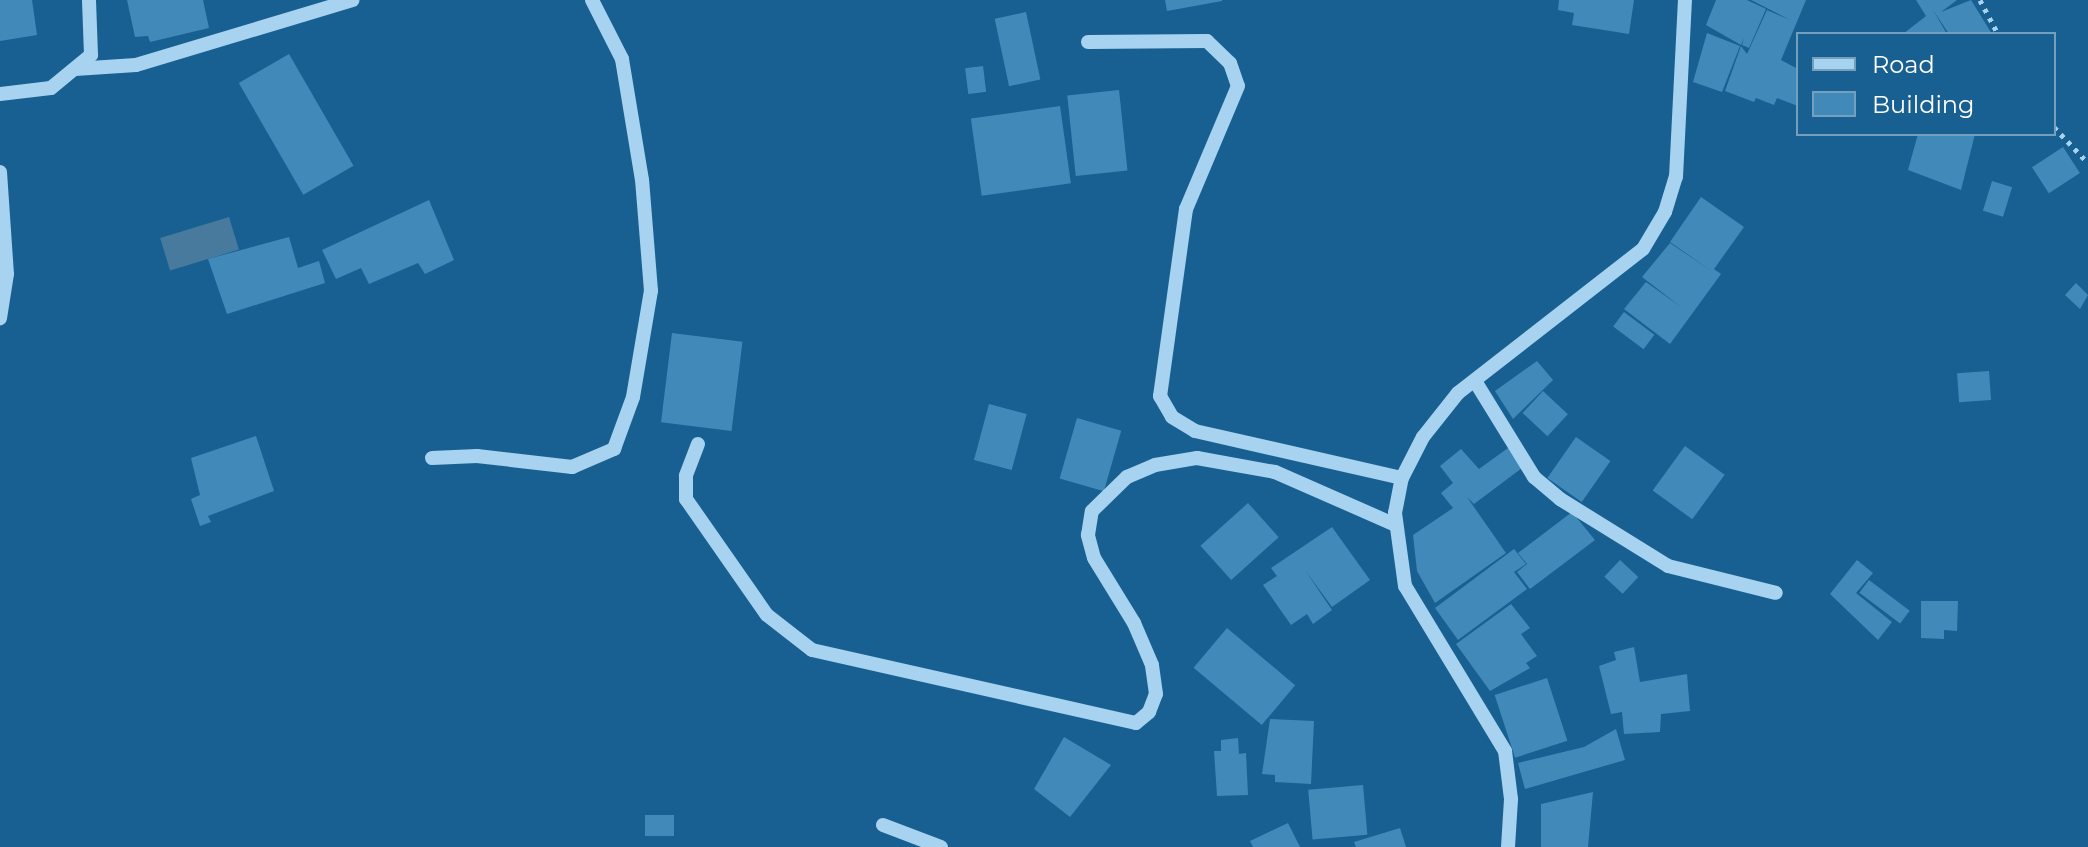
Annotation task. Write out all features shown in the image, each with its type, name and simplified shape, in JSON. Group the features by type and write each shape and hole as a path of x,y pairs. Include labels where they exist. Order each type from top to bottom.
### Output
{"street":[{"path":"0,94 51,88 91,55 89,0"},
{"path":"75,69 136,65 352,0"},
{"path":"432,458 477,456 572,467 614,449 633,397 651,291 642,180 622,59 592,0"},
{"path":"1508,847 1511,799 1505,751 1405,586 1396,525 1402,478 1423,437 1475,381 1643,249 1665,212 1676,177 1685,0"},
{"path":"1088,42 1207,41 1230,63 1238,86 1186,209 1160,396 1172,417 1195,431 1402,478"},
{"path":"0,172 7,274 0,318"},
{"path":"1475,381 1534,477 1560,499 1668,566 1776,593"},
{"path":"698,444 686,476 686,499 767,615 812,650 1136,723 1149,712 1156,694 1152,665 1134,623 1094,558 1088,535 1092,511 1127,477 1155,465 1197,458 1275,472 1396,525"},
{"path":"883,825 941,847"}],"path":[{"path":"1980,0 1997,32"},
{"path":"2056,129 2088,163"}],"water":[{"path":"229,217 239,250 170,271 160,238"}],"building":[{"path":"0,0 32,0 37,35 0,41"},
{"path":"127,0 203,0 209,28 150,42 148,36 135,37"},
{"path":"1165,0 1222,0 1222,1 1167,11"},
{"path":"1559,0 1634,0 1629,34 1572,25 1574,13 1558,10"},
{"path":"1716,0 1747,0 1766,9 1749,48 1742,45 1744,38 1741,45 1706,25"},
{"path":"1751,0 1806,0 1781,60 1796,68 1796,105 1777,98 1774,105 1756,98 1754,102 1725,91 1741,46 1747,54 1767,10 1790,20"},
{"path":"1916,0 1957,0 1941,12 1971,0 1991,32 1948,32 1933,10 1946,32 1906,32 1926,16"},
{"path":"1026,12 1040,79 1009,86 995,19"},
{"path":"1707,33 1740,46 1722,92 1693,82"},
{"path":"289,54 354,166 303,195 239,83"},
{"path":"983,66 986,92 968,94 965,68"},
{"path":"1119,90 1127,171 1076,176 1067,95"},
{"path":"1060,106 1071,183 982,196 971,119"},
{"path":"1917,136 1974,136 1961,190 1908,170"},
{"path":"2063,147 2080,173 2049,193 2032,167"},
{"path":"1992,181 2012,187 2003,217 1983,211"},
{"path":"1701,197 1744,227 1714,269 1721,274 1670,344 1624,309 1646,282 1681,307 1642,277 1670,243 1713,272 1670,242"},
{"path":"429,200 454,260 425,274 418,263 369,284 361,268 336,279 322,250"},
{"path":"289,237 298,268 319,261 325,283 227,314 208,259"},
{"path":"2076,283 2088,295 2080,309 2065,295"},
{"path":"1624,312 1654,335 1644,349 1613,326"},
{"path":"672,333 742,342 732,431 661,422"},
{"path":"1537,361 1553,380 1513,419 1495,391"},
{"path":"1989,371 1991,400 1959,402 1957,373"},
{"path":"1543,391 1568,414 1547,436 1523,413"},
{"path":"989,404 1027,414 1012,470 974,460"},
{"path":"1077,418 1121,431 1104,491 1060,479"},
{"path":"256,436 274,491 208,516 211,522 200,526 191,499 200,495 191,458"},
{"path":"1576,437 1610,461 1582,502 1547,478"},
{"path":"1685,446 1725,475 1692,519 1653,490"},
{"path":"1508,448 1522,468 1474,504 1467,497 1506,553 1435,603 1417,571 1413,535 1453,508 1441,493 1453,483 1440,466 1461,449 1479,469"},
{"path":"1248,503 1279,537 1231,580 1200,546"},
{"path":"1572,512 1595,540 1530,589 1517,572 1527,564 1518,553"},
{"path":"1332,527 1370,580 1332,607 1305,570 1332,610 1313,624 1307,614 1291,625 1263,585 1277,576 1271,568"},
{"path":"1514,549 1526,564 1514,572 1527,589 1458,640 1435,608"},
{"path":"1620,560 1638,577 1623,594 1604,577"},
{"path":"1857,560 1873,573 1856,593 1892,622 1878,640 1830,594"},
{"path":"1869,580 1910,611 1900,623 1859,593"},
{"path":"1921,601 1958,601 1957,631 1944,630 1944,639 1921,638"},
{"path":"1511,604 1530,628 1521,634 1537,656 1526,663 1530,668 1490,691 1456,644"},
{"path":"1227,628 1295,685 1262,725 1194,668"},
{"path":"1634,647 1640,682 1687,674 1690,711 1661,714 1660,732 1624,734 1622,712 1611,714 1599,666 1616,660 1614,652"},
{"path":"1547,678 1567,741 1515,758 1495,695"},
{"path":"1270,719 1314,721 1311,784 1275,782 1275,775 1262,774"},
{"path":"1616,729 1625,760 1525,789 1518,763 1584,747"},
{"path":"1064,737 1111,765 1070,817 1034,789"},
{"path":"1238,738 1239,754 1246,753 1248,795 1217,796 1214,751 1221,751 1221,740"},
{"path":"1363,785 1367,835 1313,840 1308,790"},
{"path":"1593,792 1588,847 1541,847 1541,804"},
{"path":"645,815 674,815 674,836 645,836"},
{"path":"1288,823 1300,847 1253,847 1250,841"},
{"path":"1400,828 1406,847 1356,847 1354,842"}]}
